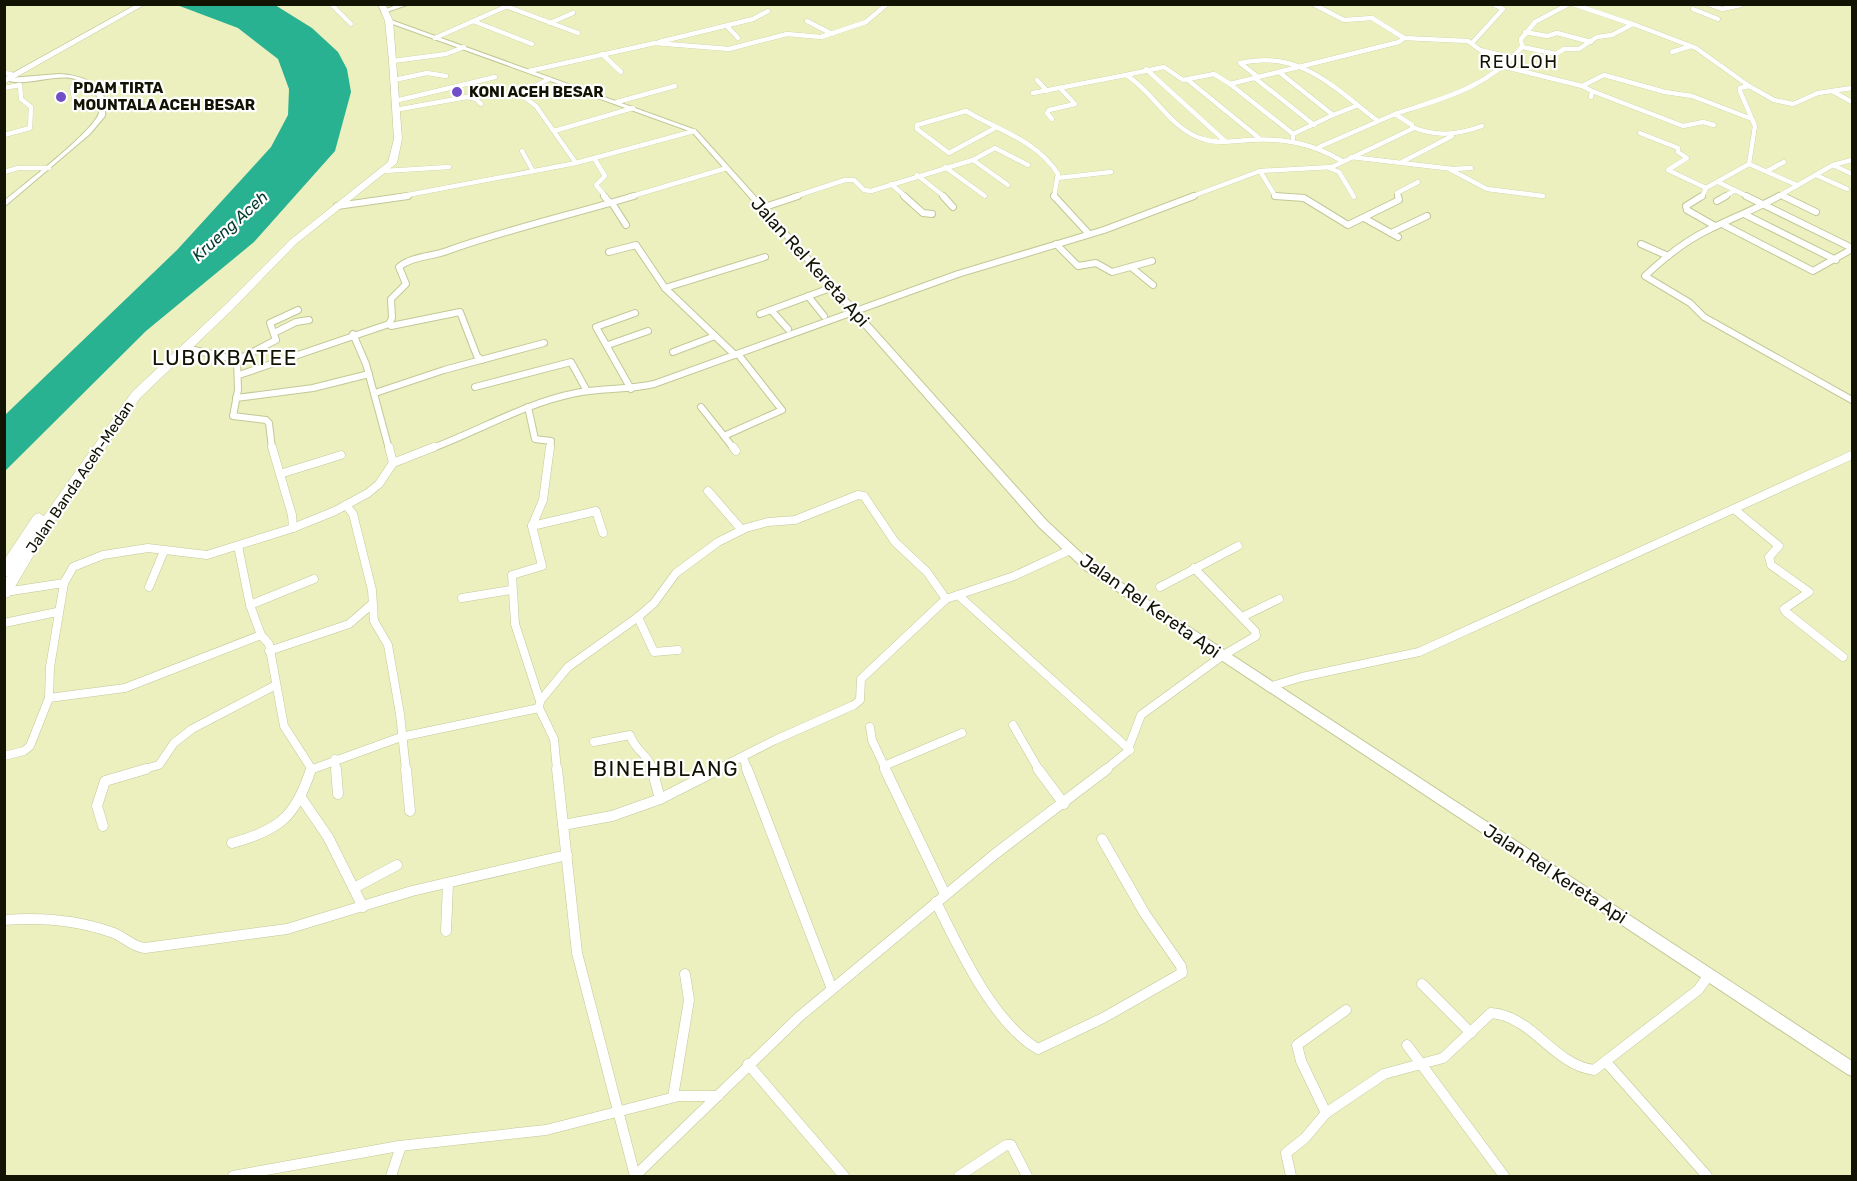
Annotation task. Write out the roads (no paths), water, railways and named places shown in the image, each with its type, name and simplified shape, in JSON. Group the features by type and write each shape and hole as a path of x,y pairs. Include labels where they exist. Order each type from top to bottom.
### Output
{"highway":[{"path":"9,80 135,4"},
{"path":"24,70 143,4"},
{"name":"Jalan Banda Aceh-Medan","path":"4,572 136,395 293,242 392,163 397,145 395,105 382,30 372,4"},
{"name":"Jalan Banda Aceh-Medan","path":"5,592 66,487 130,392 222,307 296,230 381,165 389,154 393,61 391,35 385,12"}],"main road":[{"path":"385,12 407,4"},
{"name":"Jalan Rel Kereta Api","path":"385,12 410,29 694,131 1038,518 1105,580 1852,1069"},
{"path":"391,35 410,29"},
{"path":"4,205 49,168 98,122 103,113 103,101 92,85 86,82 58,75 9,80"}],"street":[{"path":"331,4 351,24"},
{"path":"655,43 729,49 788,34 812,38 832,34 866,22 887,4"},
{"path":"1313,4 1341,20 1372,18 1404,38 1472,43 1480,50 1514,58"},
{"path":"1472,43 1481,37 1494,16 1503,9 1493,4"},
{"path":"1318,147 1395,114 1467,90 1505,67 1514,58 1522,47 1521,39 1534,22 1571,4 1653,30 1691,46 1749,86 1774,100 1793,104 1831,90 1852,88"},
{"path":"1687,12 1706,4 1722,9 1741,5"},
{"path":"435,38 505,5 578,33"},
{"path":"1693,9 1718,19"},
{"path":"529,71 727,26 753,19 768,11"},
{"path":"550,23 573,13"},
{"path":"473,21 532,44"},
{"path":"807,21 832,34"},
{"path":"1522,47 1554,54 1564,49 1579,49 1632,24"},
{"path":"727,26 738,38"},
{"path":"1525,32 1547,36 1555,33 1564,34 1591,42"},
{"path":"1230,84 1399,42 1404,38"},
{"path":"1672,52 1691,46"},
{"path":"393,61 446,54 464,47"},
{"path":"602,54 621,72"},
{"path":"1314,125 1240,63 1281,58 1303,66 1377,121"},
{"path":"1033,93 1146,69 1166,67 1188,80 1259,138"},
{"path":"1505,67 1582,87 1683,126 1703,122 1714,125"},
{"path":"1146,69 1226,141"},
{"path":"1279,72 1333,115"},
{"path":"391,82 427,73 446,76"},
{"path":"1188,80 1214,74 1230,84 1293,136 1318,147 1335,165 1354,197"},
{"path":"1126,75 1195,135 1203,139 1226,141 1293,136 1356,106"},
{"path":"1582,87 1604,75 1665,92 1692,96 1752,119"},
{"path":"395,105 495,77"},
{"path":"549,79 520,93 536,106 576,163"},
{"path":"4,135 31,127 31,107 21,99 21,86 9,80"},
{"path":"1037,80 1047,91"},
{"path":"86,82 72,87 75,105 103,101"},
{"path":"1749,86 1740,88 1755,126 1749,164"},
{"path":"617,102 675,87"},
{"path":"1052,119 1047,111 1075,104 1060,88"},
{"path":"1831,90 1852,102"},
{"path":"1591,97 1592,91"},
{"path":"395,105 467,97 476,99 481,104"},
{"path":"554,131 633,108"},
{"path":"995,128 949,153 917,129 917,125 966,111 1044,153 1056,169 1054,197 1089,234"},
{"path":"1395,114 1412,127 1426,133 1452,136"},
{"path":"1400,163 1452,136 1482,126"},
{"path":"4,756 24,751 30,746 49,698 57,612 64,583 73,567 91,558 138,549 201,556 238,546 293,528 346,505 374,488 393,463 467,435 528,407 587,391 631,389 654,384 957,274 1089,234 1260,171 1335,165 1412,127"},
{"path":"337,206 421,194 576,163 694,131"},
{"path":"1640,133 1678,148 1678,152 1687,158 1668,170 1706,188"},
{"path":"762,207 846,180 854,180 868,191 973,160 997,148 1028,165"},
{"path":"522,151 533,171"},
{"path":"1351,157 1449,169 1471,168"},
{"path":"594,159 605,176 596,185 626,225"},
{"path":"973,160 1008,185"},
{"path":"1852,160 1833,165 1746,216 1724,225 1715,226 1664,258 1647,273 1646,277 1768,356 1852,400"},
{"path":"1767,171 1784,162"},
{"path":"1749,164 1797,185"},
{"path":"1715,226 1685,208 1688,204 1701,200 1706,188 1749,164"},
{"path":"1833,165 1852,174"},
{"path":"384,171 449,167"},
{"path":"945,167 985,196"},
{"path":"4,172 18,168 49,168"},
{"path":"389,324 392,318 391,300 406,284 400,264 445,252 471,240 509,232 517,226 611,203 728,168"},
{"path":"1449,169 1487,189 1543,196"},
{"path":"1260,171 1276,197 1304,198 1345,224 1364,218 1399,200 1396,193 1418,182"},
{"path":"1057,178 1111,172"},
{"path":"917,175 953,204 953,207"},
{"path":"1816,175 1847,189"},
{"path":"1718,182 1852,249 1813,271 1724,225"},
{"path":"891,184 923,213 932,214"},
{"path":"1717,201 1734,191"},
{"path":"1781,195 1816,212"},
{"path":"1391,233 1427,216"},
{"path":"1746,216 1836,260"},
{"path":"1364,218 1398,237"},
{"path":"1056,244 1078,266 1096,262 1114,273 1152,261"},
{"path":"1641,244 1664,258"},
{"path":"609,252 636,245 666,288 736,354 782,410 724,436"},
{"path":"666,288 765,257"},
{"path":"1131,267 1153,285"},
{"path":"760,314 833,287"},
{"path":"808,296 824,316"},
{"path":"186,348 237,360 276,340 269,325 272,321 298,310"},
{"path":"771,310 788,329"},
{"path":"239,375 284,361 353,334 389,324 391,326 460,312 477,356 482,360"},
{"path":"631,389 596,327 635,313"},
{"path":"274,333 296,322 309,320"},
{"path":"608,345 648,331"},
{"path":"353,334 358,340 375,393 393,463"},
{"path":"673,352 715,336"},
{"path":"375,393 544,343"},
{"path":"237,360 239,375 233,416 266,420 269,423 272,451 292,515 293,528"},
{"path":"475,387 571,362 587,391"},
{"path":"236,398 313,388 369,374"},
{"path":"528,407 535,439 551,441 543,500 532,526 541,567 512,575 515,632 539,704 554,739 577,953 635,1176 748,1064 832,989 945,894 1064,804 1130,750 1142,715 1222,656 1256,636 1255,631 1194,568"},
{"path":"700,407 736,452"},
{"path":"280,474 341,455"},
{"path":"1269,687 1302,676 1419,652 1852,455"},
{"path":"708,491 742,530"},
{"path":"311,768 401,737 539,704 568,667 654,603 676,573 689,561 742,530 768,522 795,520 862,495 895,542 927,572 946,599"},
{"path":"346,505 353,514 372,590 376,629 388,645 400,714 410,811"},
{"path":"1734,509 1779,546 1769,557 1771,565 1809,592 1784,609 1786,612 1843,657"},
{"path":"532,526 596,511 603,533"},
{"path":"232,843 248,840 288,819 302,799 311,768 284,726 269,644 261,635 250,605 238,546"},
{"path":"1160,587 1238,546"},
{"path":"562,825 612,816 660,799 854,705 860,700 861,679 946,599 1014,576 1070,550"},
{"path":"149,587 164,551"},
{"path":"250,605 314,579"},
{"path":"5,592 64,583"},
{"path":"462,598 511,590"},
{"path":"958,595 1011,640 1130,750"},
{"path":"1242,618 1279,599"},
{"path":"269,651 349,624 372,604"},
{"path":"4,623 57,612"},
{"path":"638,617 654,652 678,650"},
{"path":"49,698 125,688 261,635"},
{"path":"103,826 97,806 105,781 159,765 174,743 192,729 276,685"},
{"path":"1014,725 1038,769 1064,804"},
{"path":"870,727 872,740 945,894"},
{"path":"884,766 962,733"},
{"path":"594,742 630,735 634,747 650,759 660,799"},
{"path":"743,758 832,989"},
{"path":"335,759 338,795"},
{"path":"302,799 328,837 363,907"},
{"path":"936,902 953,939 989,998 1026,1042 1038,1049 1103,1018 1182,973 1183,970 1145,914 1102,839"},
{"path":"4,920 36,917 110,931 122,935 139,948 287,929 412,891 567,855"},
{"path":"354,888 397,864"},
{"path":"446,932 448,884"},
{"path":"673,1097 689,999 685,974"},
{"path":"1291,1176 1286,1154 1305,1138 1326,1113 1384,1074 1418,1063 1443,1059 1491,1013 1503,1012 1542,1040 1572,1067 1594,1070 1607,1063 1698,990 1709,975"},
{"path":"1422,984 1471,1033"},
{"path":"1326,1113 1301,1061 1297,1045 1346,1010"},
{"path":"1407,1045 1418,1063 1504,1176"},
{"path":"1607,1063 1707,1176"},
{"path":"748,1064 844,1176"},
{"path":"233,1176 401,1146 493,1137 567,1126 673,1097 698,1093 718,1096"},
{"path":"959,1176 1006,1145 1011,1145 1018,1154 1027,1176"},
{"path":"392,1176 401,1146"}],"water":[{"name":"Krueng Aceh","path":"177,5 275,5 312,28 338,52 347,69 351,92 335,151 254,242 146,331 5,471 5,415 177,250 271,147 288,115 289,89 278,59 238,28"}],"place":[{"name":"KONI ACEH BESAR","path":"457,92"},
{"name":"PDAM TIRTA MOUNTALA ACEH BESAR","path":"61,97"}],"district":[{"name":"REULOH","path":"1519,62"},
{"name":"LUBOKBATEE","path":"225,357"},
{"name":"BINEHBLANG","path":"666,768"}]}
